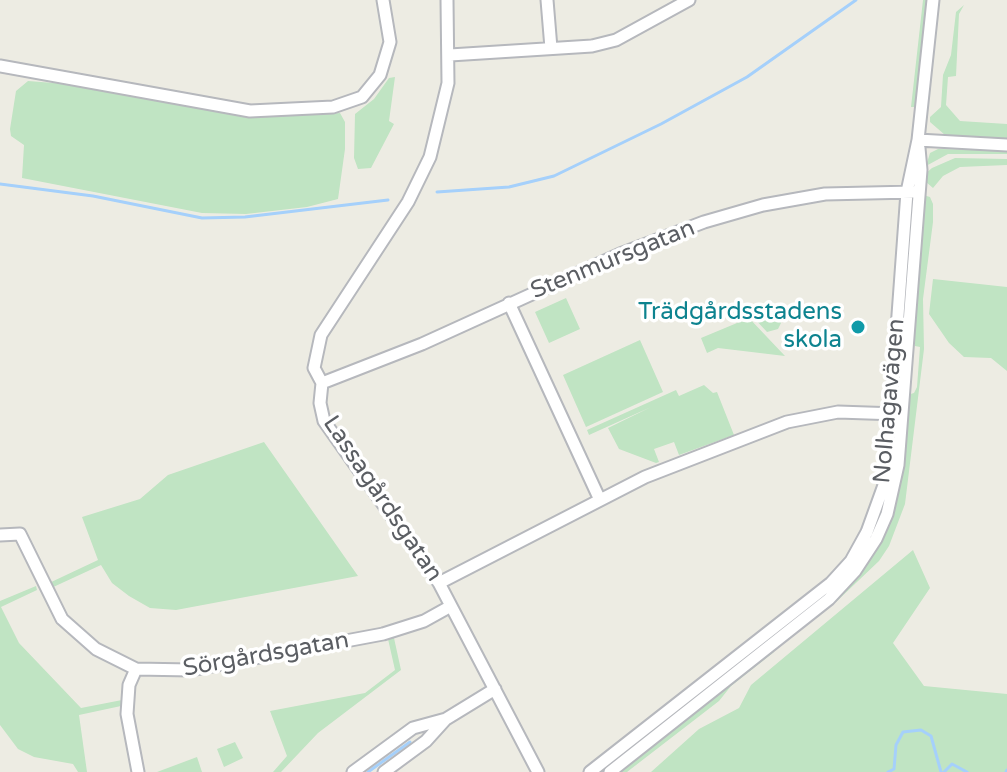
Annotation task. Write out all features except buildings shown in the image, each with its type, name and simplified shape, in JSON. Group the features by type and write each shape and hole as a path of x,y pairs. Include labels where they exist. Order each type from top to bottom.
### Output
{"street":[{"path":"0,66 250,111 333,107 362,97 380,75 390,42 383,0"},
{"name":"Lassagårdsgatan","path":"447,0 450,55 445,109 430,157 408,202 321,335 314,368 322,383 320,403 324,421 439,583 538,772"},
{"path":"547,0 551,48"},
{"path":"450,55 592,46 616,40 689,0"},
{"name":"Nolhagavägen","path":"590,772 831,583 851,561 867,532 884,485 896,414 913,192 933,0"},
{"path":"918,140 1007,145"},
{"name":"Stenmursgatan","path":"322,383 422,344 648,242 763,205 825,194 913,192"},
{"path":"509,303 600,500"},
{"path":"439,583 645,477 787,422 838,412 896,414"},
{"name":"Nolhagavägen","path":"610,772 829,599 855,571 887,514 898,465 896,414"},
{"name":"Sörgårdsgatan","path":"0,535 20,534 62,619 96,649 136,669 191,670 383,634 406,628 451,606"},
{"path":"136,669 129,685 127,714 138,772"},
{"path":"353,772 413,728 446,719 495,689"},
{"path":"384,772 426,741 446,719"}],"green space":[{"path":"923,0 927,0 915,107 911,107"},
{"path":"964,5 959,14 956,76 948,77 946,105 960,121 1007,124 1007,139 945,135 930,122 930,117 941,107 943,75 951,55 956,12"},
{"path":"395,77 389,121 394,124 371,168 358,169 354,158 355,114 374,99 389,78"},
{"path":"28,81 67,84 249,118 340,113 345,122 345,149 338,199 307,207 246,214 202,213 22,178 24,145 11,136 10,129 16,91"},
{"path":"938,149 1007,150 1007,154 948,154 926,166 930,153"},
{"path":"955,158 1007,159 1007,165 960,167 943,176 933,188 926,182 925,174 932,168"},
{"path":"923,195 930,197 933,204 933,222 923,299 924,349 905,504 889,546 879,561 837,601 782,643 876,546 907,395 914,393 917,387 920,347 915,346 912,331"},
{"path":"933,279 1007,287 1007,371 991,358 964,357 949,343 929,314"},
{"path":"566,298 580,329 549,343 535,312"},
{"path":"772,309 781,323 778,329 767,332 753,317"},
{"path":"749,318 785,356 718,348 707,353 701,338"},
{"path":"640,340 663,392 586,427 563,375"},
{"path":"704,385 713,393 717,392 734,435 679,455 674,442 654,449 659,462 656,463 619,449 608,428 651,407 589,435 587,430 676,390 679,396"},
{"path":"264,442 358,576 176,610 150,608 129,596 112,583 101,565 49,589 47,584 98,560 82,517 140,499 168,475"},
{"path":"913,550 930,588 893,643 924,686 1007,694 1007,772 651,772 699,729 739,708 751,685"},
{"path":"36,586 37,590 1,607 19,643 81,708 122,700 121,706 79,715 87,772 78,772 73,764 34,757 18,749 0,725 0,601"},
{"path":"394,638 401,670 318,733 281,772 273,772 287,756 270,711 365,693 395,670 388,639"},
{"path":"774,646 774,652 731,686 719,701 627,772 613,772"},
{"path":"235,742 243,758 224,767 217,749"},
{"path":"197,757 202,772 157,772"}],"waterway":[{"path":"437,192 509,187 554,176 661,124 747,77 856,0"},
{"path":"0,184 93,196 202,218 245,217 388,200"},
{"path":"888,772 894,769 896,745 903,732 921,730 931,736 941,772"},
{"path":"368,772 410,742"},
{"path":"944,772 952,764 967,772"}],"place":[{"name":"Trädgårdsstadens skola","path":"858,327"}]}
